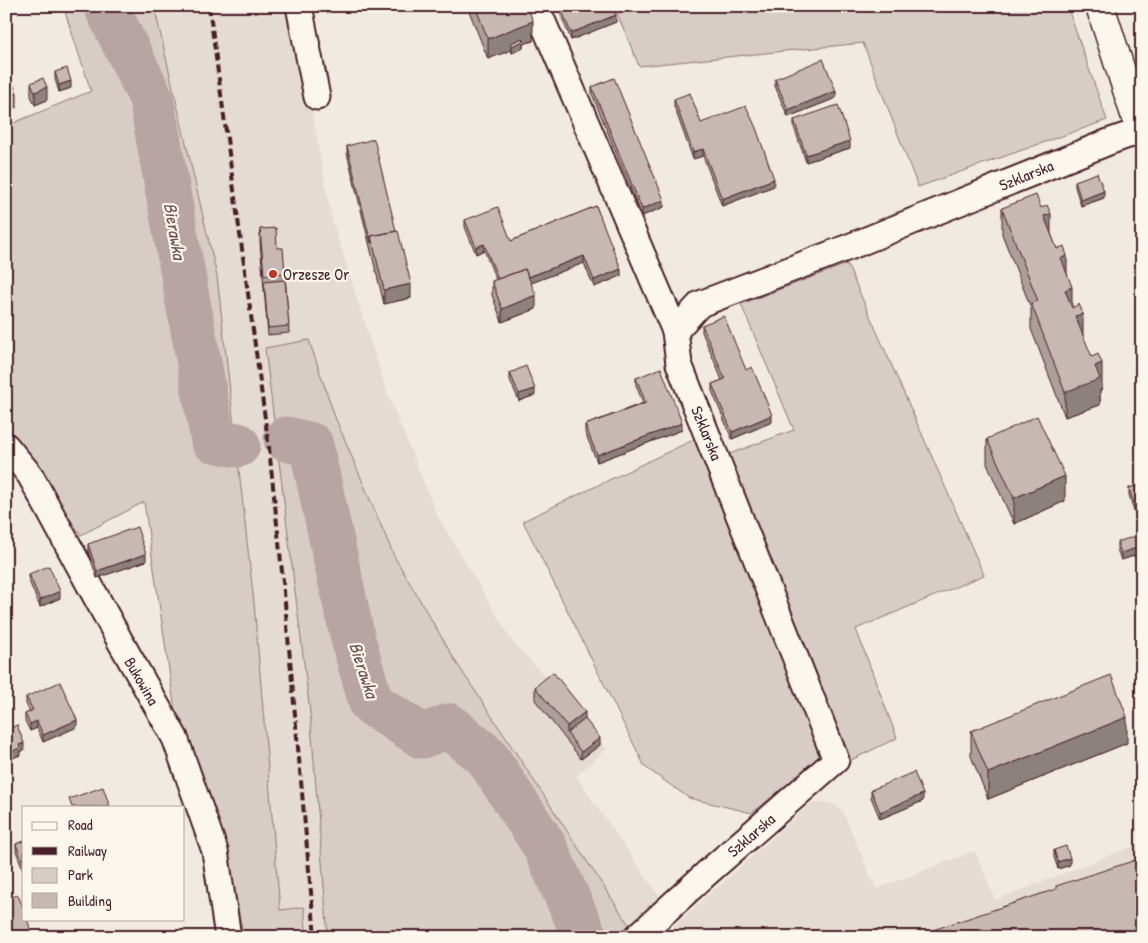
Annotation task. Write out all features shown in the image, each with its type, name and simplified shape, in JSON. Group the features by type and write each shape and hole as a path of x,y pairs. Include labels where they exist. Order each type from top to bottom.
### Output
{"main road":[{"path":"1100,6 1141,133"}],"street":[{"path":"299,6 317,97"},
{"path":"536,6 676,331"},
{"name":"Szklarska","path":"637,937 836,760 679,364 676,331 700,304 849,247 1111,141 1141,133"},
{"name":"Bukowina","path":"6,446 30,475 175,738 215,852 228,937"}],"shaded area":[{"path":"145,6 292,6 332,220 386,390 437,515 512,641 544,675 558,686 606,749 576,776 661,899 629,925 456,662 394,556 335,417 309,340 310,712 328,937 307,937 304,907 280,910 254,603 217,276 171,76"},
{"path":"823,802 835,805 843,812 876,889 975,851 995,900 1142,843 1142,937 679,937 674,926 810,804"}],"green space":[{"path":"63,6 154,6 217,276 254,603 280,910 304,907 307,937 243,937 223,837 177,724 144,502 81,535 13,434 6,428 6,126 91,91"},
{"path":"614,6 1067,6 1107,120 918,187 863,43 639,66"},
{"path":"847,264 984,575 856,629 897,738 849,761 724,456 794,430 741,304"},
{"path":"309,340 335,417 394,556 456,662 629,925 616,937 328,937 310,712 265,348"},
{"path":"695,439 819,748 821,758 752,813 689,798 645,767 523,521"}],"building":[{"path":"475,6 527,6 533,21 488,39"},
{"path":"560,6 612,6 616,15 571,33"},
{"path":"522,38 523,41 512,46 511,43"},
{"path":"823,59 836,91 788,110 775,79"},
{"path":"6,68 17,93 6,98"},
{"path":"67,68 71,81 59,85 55,72"},
{"path":"43,78 47,87 35,92 31,83"},
{"path":"614,78 664,200 642,209 592,87"},
{"path":"690,93 701,123 746,106 774,179 722,199 703,149 693,152 674,99"},
{"path":"838,105 850,141 806,155 794,120"},
{"path":"374,139 396,231 371,236 371,243 347,146"},
{"path":"1097,173 1104,191 1081,200 1075,181"},
{"path":"1036,195 1041,208 1047,205 1051,214 1044,216 1057,249 1064,246 1067,256 1061,258 1072,287 1065,290 1072,308 1079,304 1083,314 1075,316 1092,357 1098,354 1102,363 1095,366 1100,379 1065,392 1031,303 1038,301 1002,208"},
{"path":"596,206 621,269 594,280 584,256 528,277 525,269 498,279 484,244 476,247 465,220 498,207 511,241"},
{"name":"Orzesze Or","path":"276,228 277,248 283,248 285,273 264,275 260,229"},
{"path":"398,231 411,284 384,290 371,236"},
{"path":"525,269 536,295 502,309 492,281"},
{"path":"285,280 289,326 268,328 264,282"},
{"path":"724,316 746,370 752,367 772,415 732,432 712,384 725,379 702,325"},
{"path":"526,366 535,389 519,394 510,373"},
{"path":"661,368 682,423 597,455 585,425 646,403 636,378"},
{"path":"1037,416 1065,476 1014,498 987,439"},
{"path":"1142,484 1142,529 1129,488"},
{"path":"137,527 146,554 97,571 88,544"},
{"path":"1136,536 1140,547 1121,553 1117,542"},
{"path":"49,566 60,591 40,600 29,574"},
{"path":"6,641 11,652 6,654"},
{"path":"553,672 585,712 567,726 535,687"},
{"path":"1111,675 1127,717 988,773 971,731"},
{"path":"60,682 77,720 43,735 37,721 30,724 25,714 33,710 26,697"},
{"path":"585,719 600,738 581,752 567,733"},
{"path":"17,725 24,743 19,745 20,748 8,753 6,749 6,730"},
{"path":"914,772 923,794 880,812 871,790"},
{"path":"103,787 110,806 72,806 69,799"},
{"path":"22,842 22,860 16,844"},
{"path":"1066,846 1070,858 1058,862 1054,850"},
{"path":"1142,858 1142,937 912,937 1056,889 1056,886"},
{"path":"18,895 22,905 22,920 27,920 33,937 6,937 6,899"}],"waterway":[{"name":"Bierawka","path":"106,6 151,98 213,440 238,445"},
{"name":"Bierawka","path":"286,439 311,445 353,639 371,703 422,736 449,726 486,756 544,845 585,937"}],"railway":[{"path":"209,6 269,448 315,937"}],"place":[{"name":"Orzesze Or","path":"273,274"}]}
